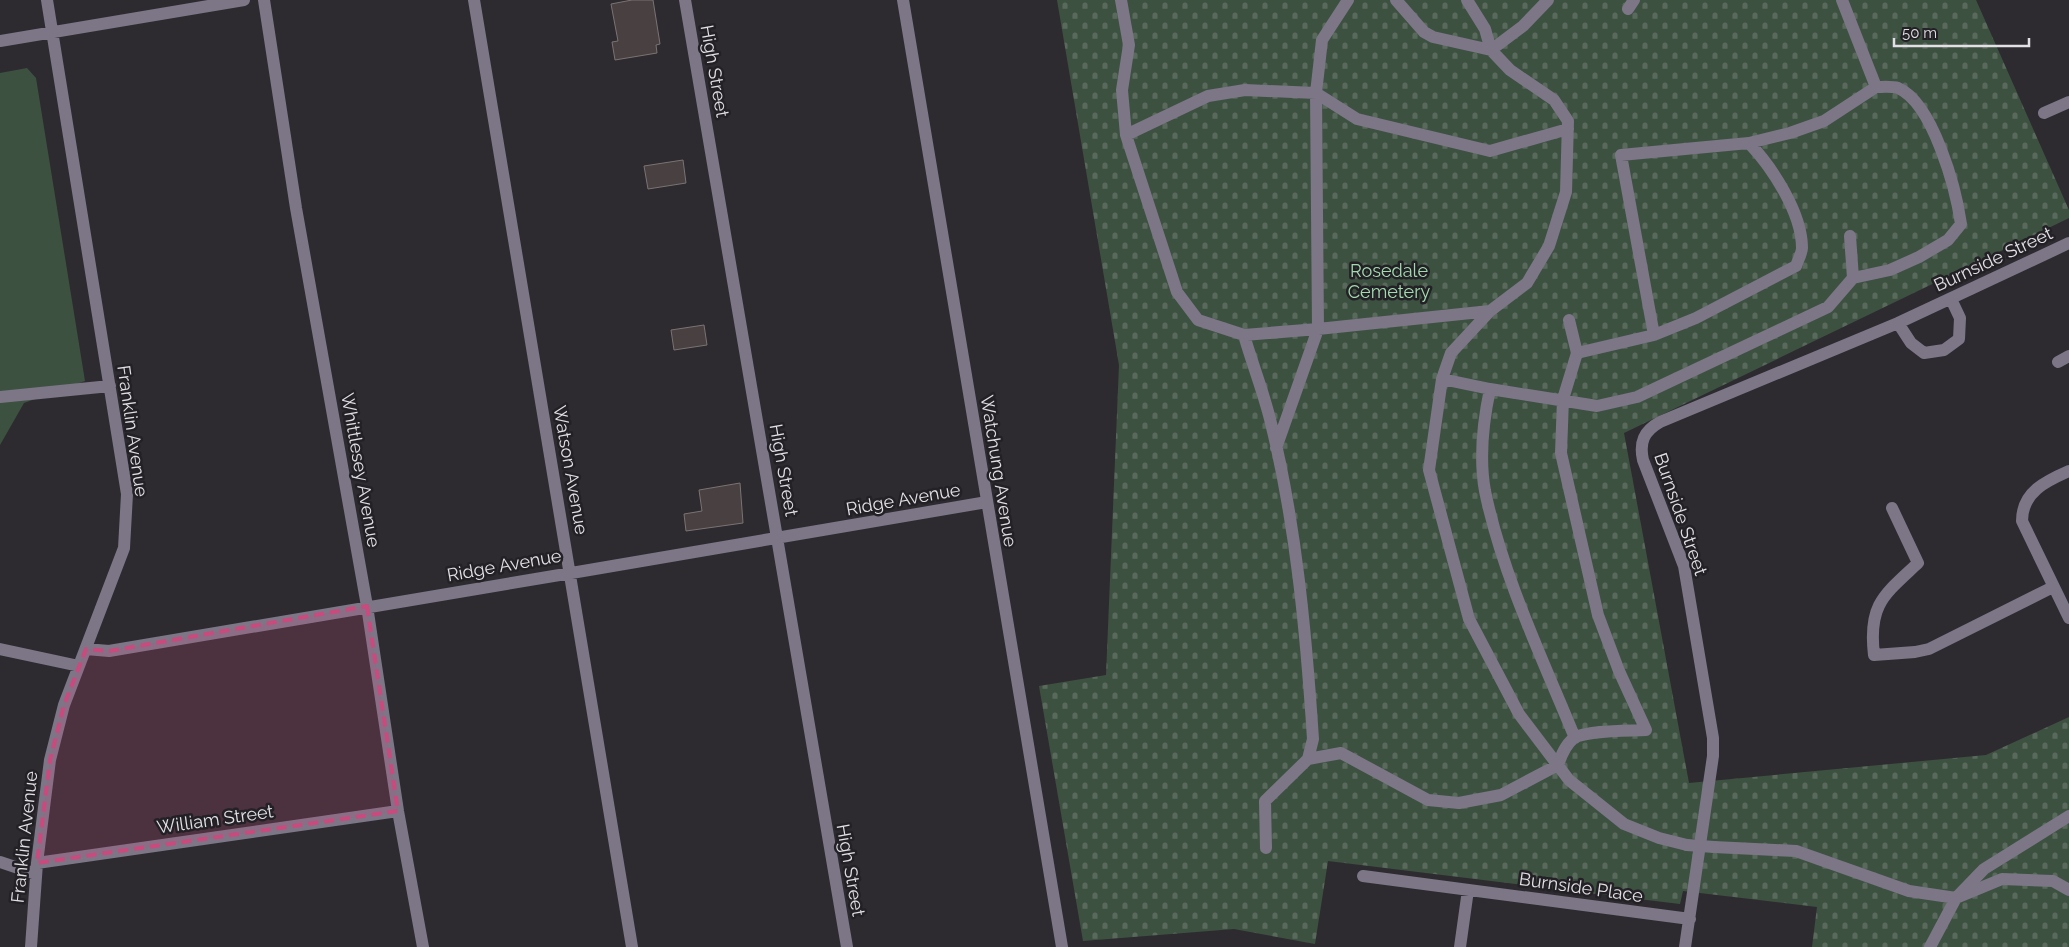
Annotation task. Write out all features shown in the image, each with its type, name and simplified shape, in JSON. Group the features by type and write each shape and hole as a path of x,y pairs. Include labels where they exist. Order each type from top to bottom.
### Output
{"street":[{"name":"Franklin Avenue","path":"31,947 37,868 50,760 64,706 124,548 127,494 47,0"},
{"path":"0,41 244,0"},
{"name":"Whittlesey Avenue","path":"264,0 296,208 367,606 398,811 423,947"},
{"name":"Watson Avenue","path":"474,0 632,947"},
{"name":"High Street","path":"685,0 846,947"},
{"name":"Watchung Avenue","path":"903,0 1062,947"},
{"path":"1121,0 1129,45 1122,90 1126,135 1177,292 1198,320 1244,336 1490,311"},
{"path":"1276,448 1318,329 1316,92 1322,40 1348,0"},
{"path":"1396,0 1424,32 1433,37 1491,50 1523,26 1548,0"},
{"path":"1467,0 1485,29 1491,50 1510,70 1554,100 1568,121 1566,192 1549,246 1527,283 1490,311 1451,353 1442,380 1429,470 1469,619 1519,714 1568,780 1624,824 1659,838 1687,845 1796,851 1909,891 1956,898 2002,880 2053,881 2069,890"},
{"path":"1842,0 1876,87"},
{"path":"1442,380 1597,406 1637,397 1828,307 1853,278 1890,270 1919,257 1948,240 1961,224 1958,206 1932,127 1915,100 1897,88 1876,87 1824,121 1790,133 1749,142 1622,155 1654,335"},
{"path":"1126,135 1208,96 1245,90 1316,92 1357,119 1490,151 1568,129"},
{"path":"2044,113 2069,102"},
{"path":"1577,353 1654,335 1696,318 1796,266 1803,249 1799,230 1788,198 1761,156 1749,142"},
{"path":"1850,236 1853,278"},
{"name":"Burnside Street","path":"1685,947 1713,756 1713,738 1684,566 1641,451 1645,434 1660,422 1898,322 2069,243"},
{"path":"1898,322 1911,343 1924,353 1944,350 1959,338 1960,318 1951,298"},
{"path":"1308,759 1341,753 1428,800 1459,803 1501,795 1558,765 1564,748 1575,738 1601,732 1646,730 1619,671 1598,615 1561,454 1563,399 1577,353 1569,320"},
{"path":"1244,336 1270,418 1288,502 1300,594 1313,739 1308,759 1264,801 1266,848"},
{"path":"0,397 110,386"},
{"path":"1490,389 1483,424 1485,491 1511,579 1575,738"},
{"path":"2069,471 2036,488 2026,501 2022,511 2025,532 2069,618"},
{"name":"Ridge Avenue","path":"86,649 109,651 570,572 778,539 987,502"},
{"path":"1892,508 1918,563 1880,601 1872,623 1874,655 1929,649 2053,587"},
{"path":"0,649 80,666"},
{"name":"William Street","path":"0,862 37,868 398,811"},
{"path":"1930,947 1956,898 1984,869 2069,816"},
{"name":"Burnside Place","path":"1363,876 1690,919"},
{"path":"1460,947 1468,890"}],"highlighted area":[{"path":"367,606 398,811 37,863 50,760 64,705 86,649 109,651"}],"green space":[{"name":"Rosedale Cemetery","path":"1057,0 1976,0 2069,210 2069,218 1624,433 1689,783 1986,755 2069,717 2069,947 1812,947 1817,907 1683,891 1680,904 1328,861 1315,944 1234,929 1083,941 1039,686 1106,675 1119,365"},
{"path":"27,68 36,78 85,381 24,403 0,445 0,73"}],"building":[{"path":"632,0 653,0 660,44 656,45 657,53 615,60 612,42 618,41 611,4"},
{"path":"683,160 686,183 648,189 644,166"},
{"path":"704,325 707,345 674,350 671,330"},
{"path":"740,483 743,523 686,531 684,514 702,511 699,490"}]}
